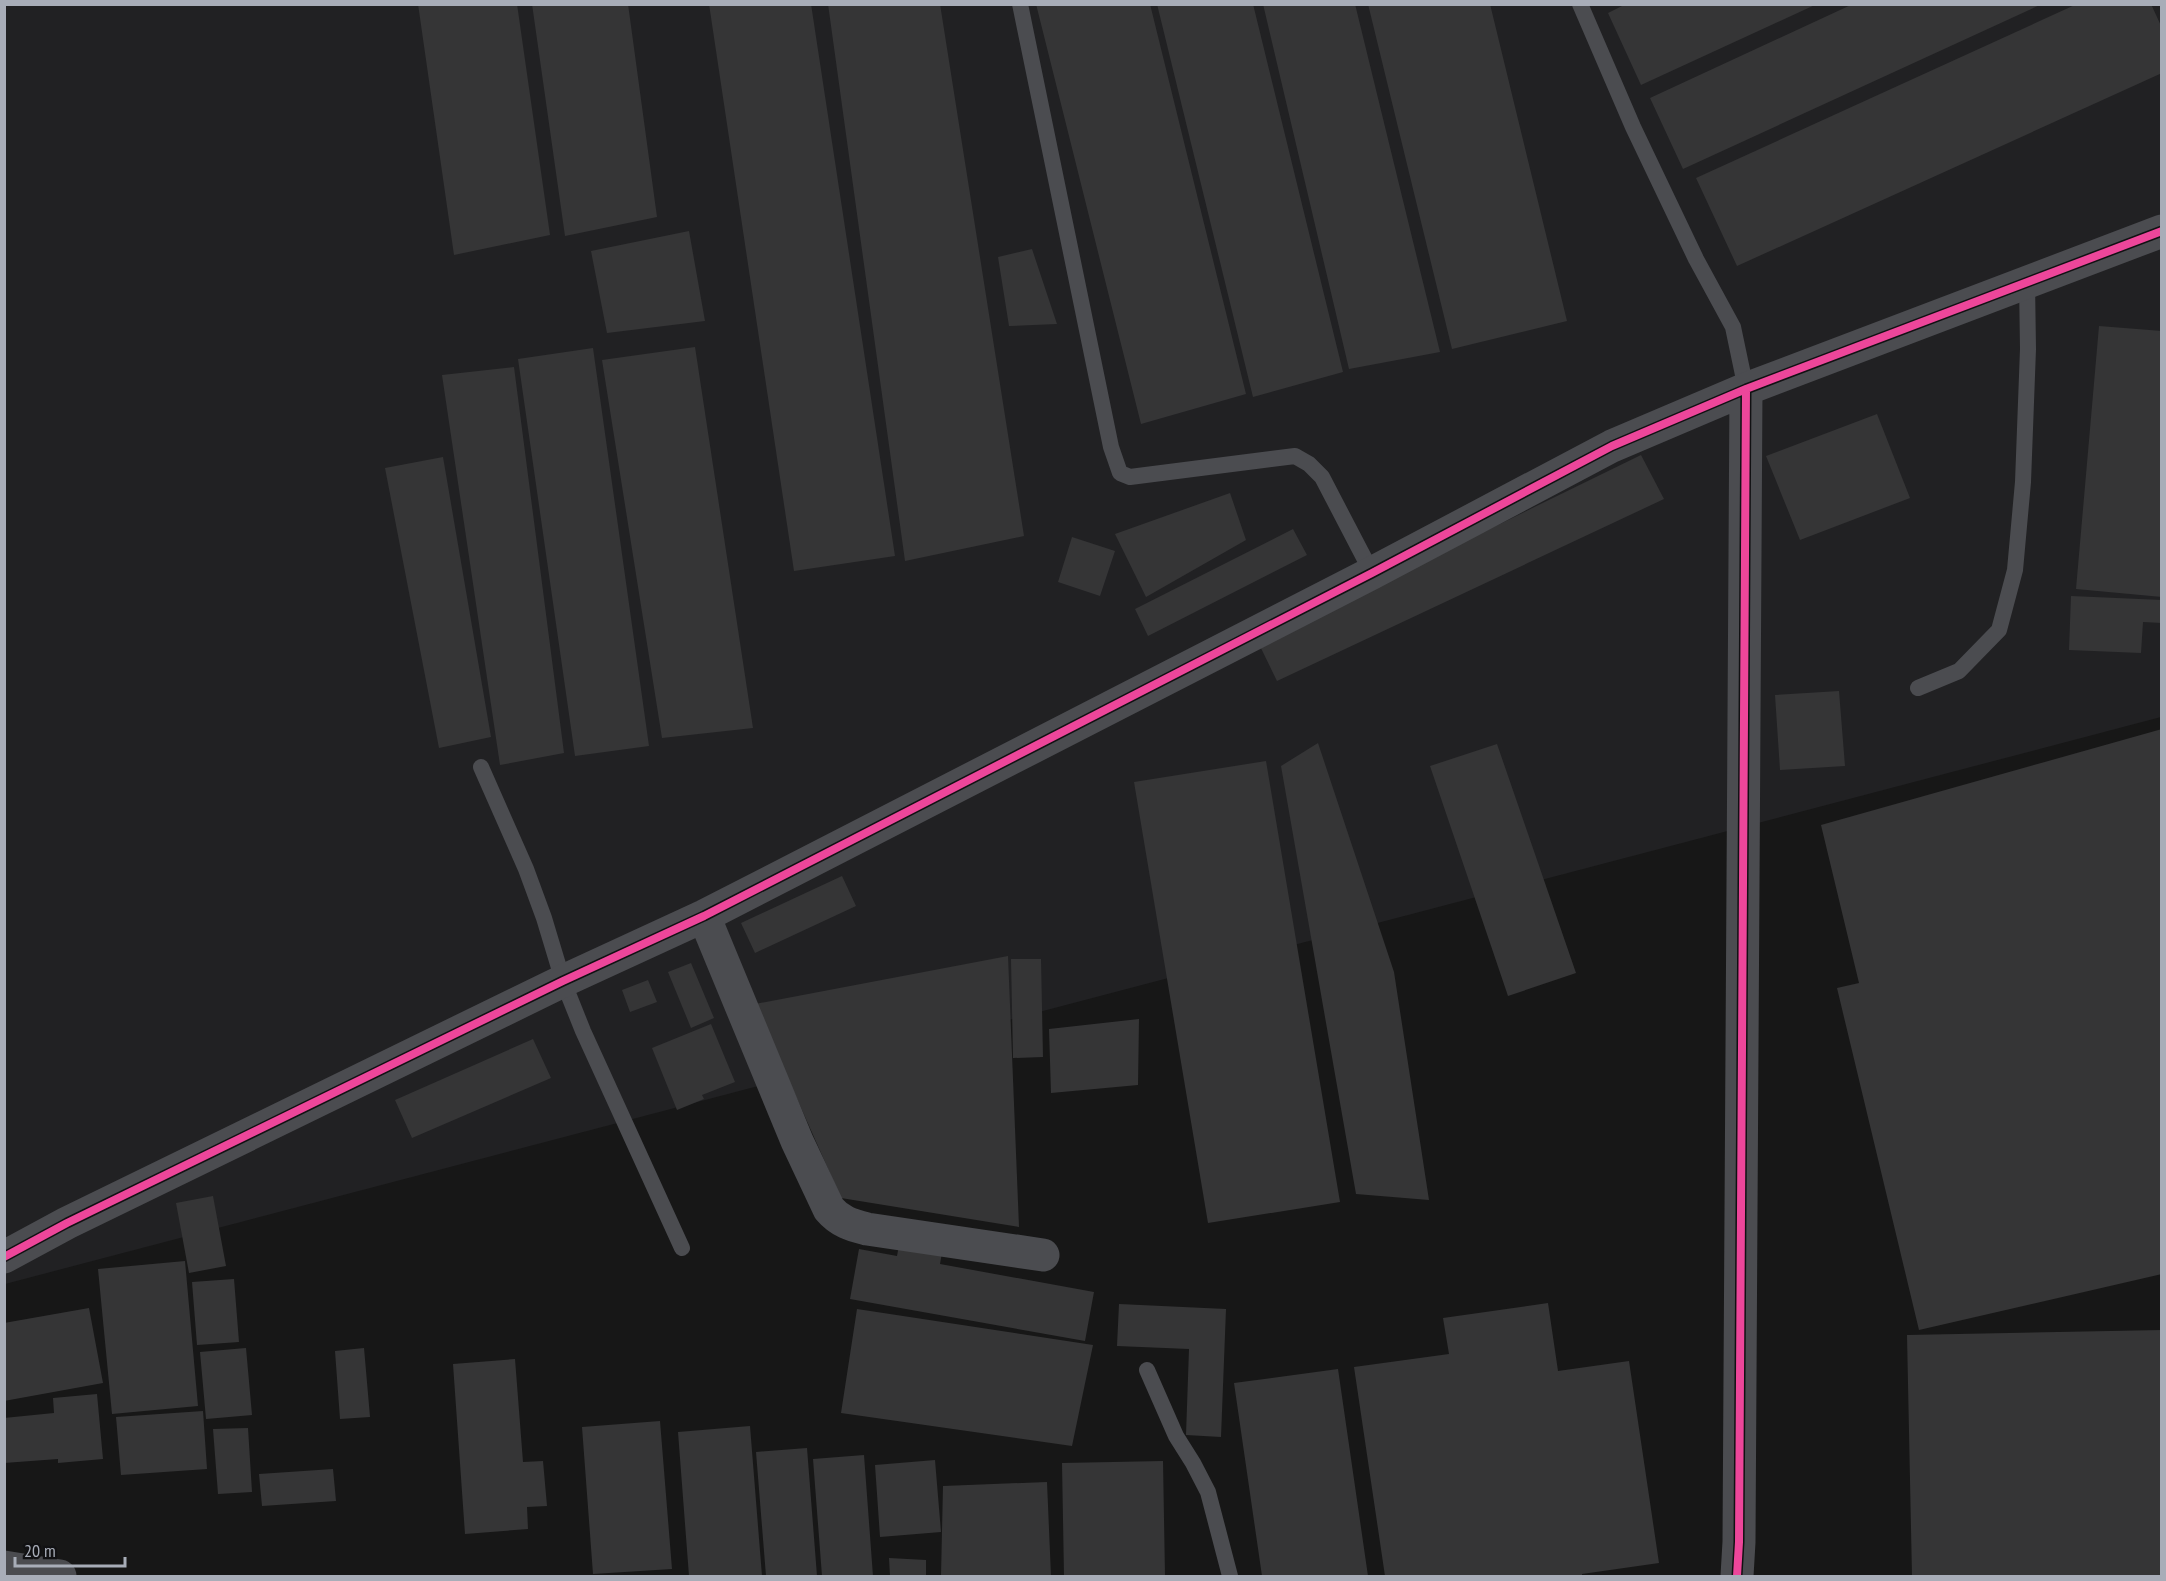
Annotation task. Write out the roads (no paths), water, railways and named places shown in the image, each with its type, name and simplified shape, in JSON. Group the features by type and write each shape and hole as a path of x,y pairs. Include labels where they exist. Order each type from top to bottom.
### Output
{"street":[{"path":"4,1257 67,1223 563,981 704,916 1372,573 1612,446 1746,389 2162,231"},
{"path":"1737,1576 1740,1530 1746,389"},
{"path":"704,916 797,1141 836,1217 849,1225 867,1229 1043,1255"},
{"path":"4,1567 60,1576"}],"lane":[{"path":"1020,4 1111,447 1120,473 1130,477 1294,456 1309,464 1322,477 1372,573"},
{"path":"1580,4 1638,137 1696,259 1733,327 1746,389"},
{"path":"1918,688 1959,671 1999,630 2015,570 2023,482 2028,349 2027,282"},
{"path":"481,767 526,869 563,981 583,1030 682,1248"},
{"path":"1147,1370 1176,1436 1208,1492 1230,1576"}]}
